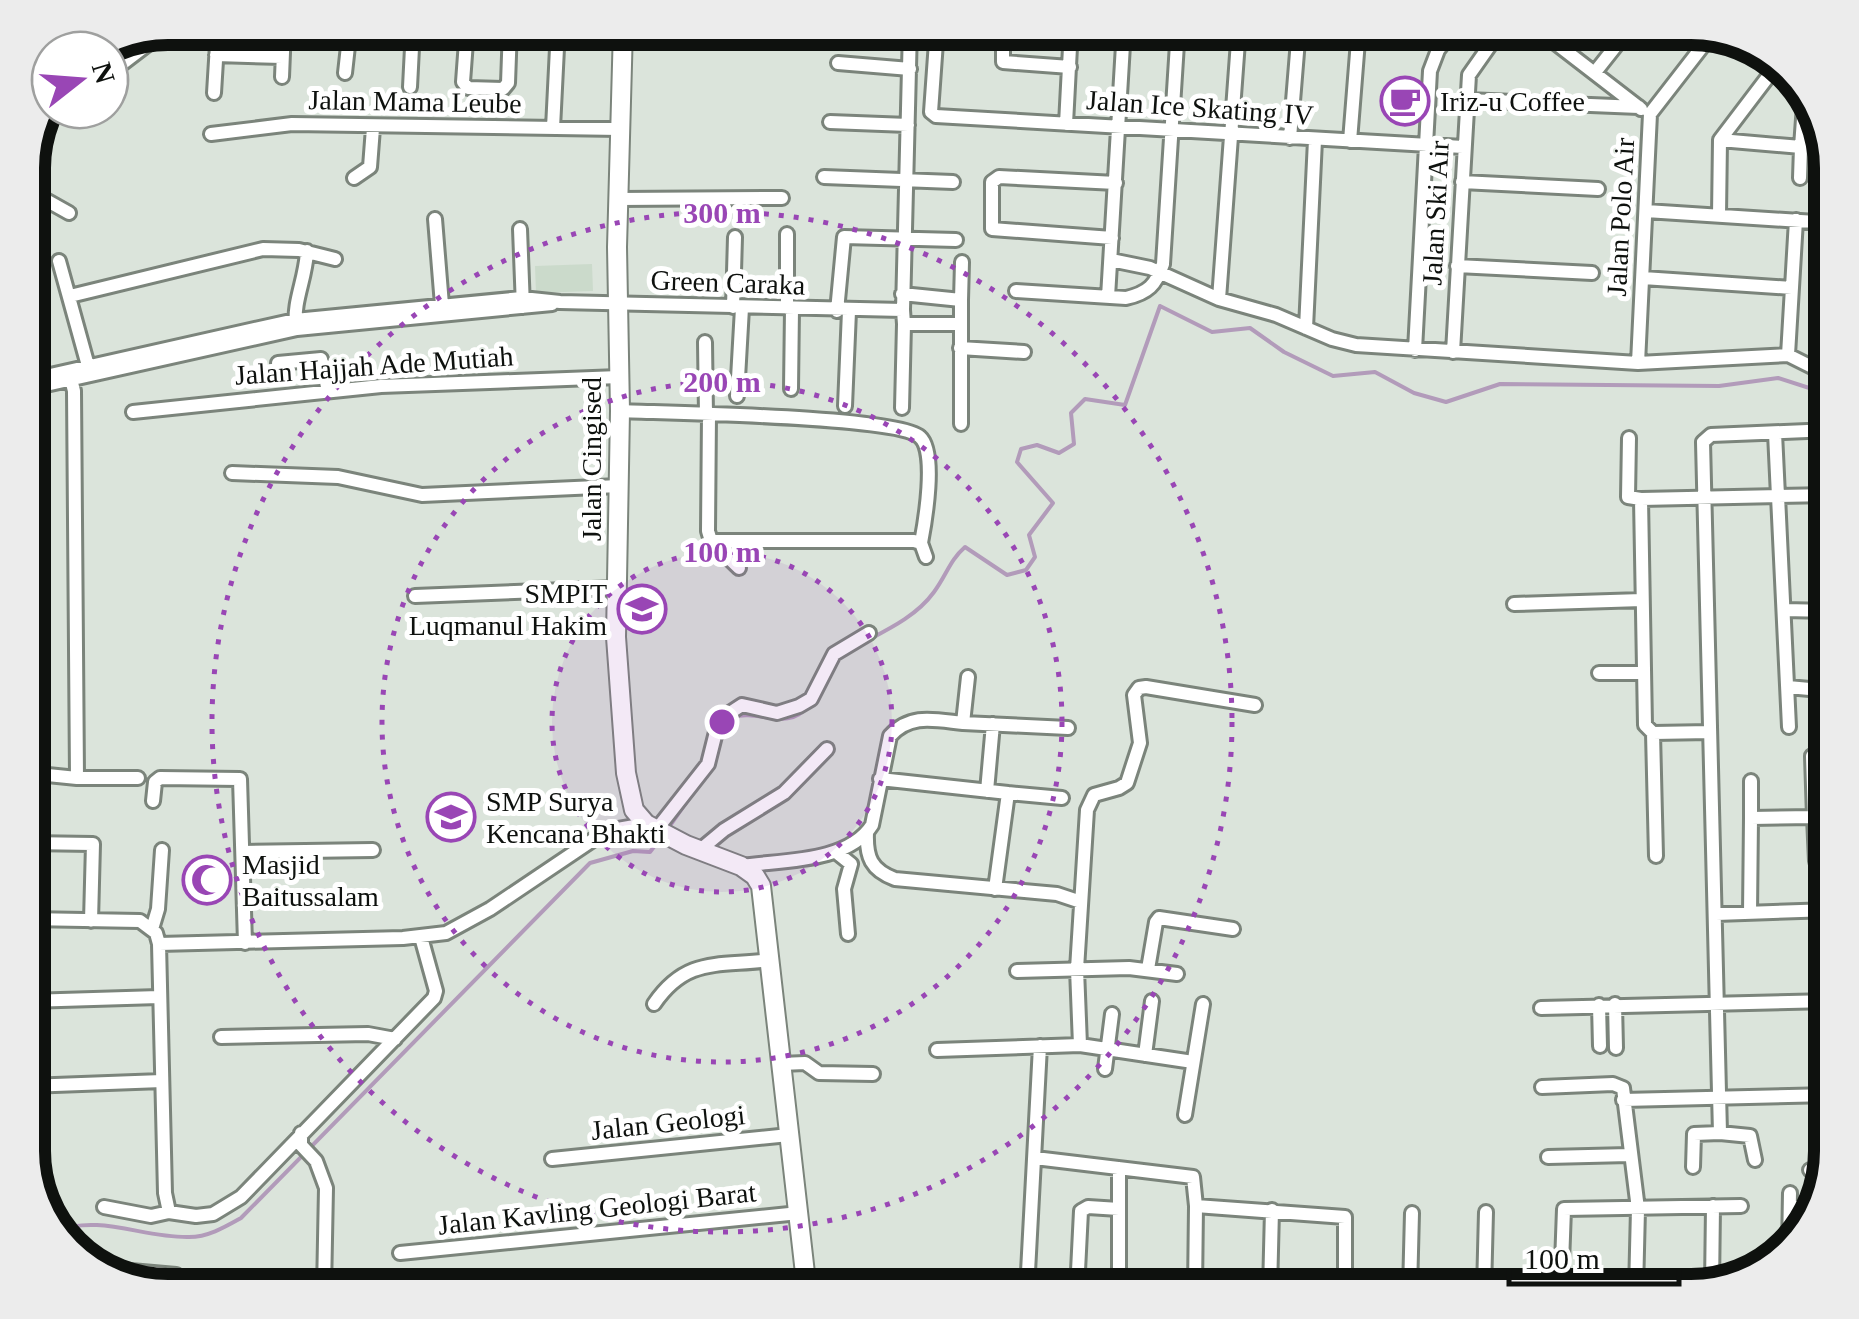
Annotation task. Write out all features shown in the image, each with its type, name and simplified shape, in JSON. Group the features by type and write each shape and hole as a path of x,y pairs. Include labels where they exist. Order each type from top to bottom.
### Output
{"main road":[{"name":"Jalan Cingised","path":"622,45 616,636 626,774 634,810 657,829"},
{"path":"657,829 741,866 761,886 806,1274"}],"street":[{"path":"214,94 217,45"},
{"path":"282,77 283,45"},
{"path":"345,73 348,45"},
{"path":"410,87 412,45"},
{"path":"466,45 463,82 468,88 490,91 504,89 508,82 509,45"},
{"path":"554,128 557,45"},
{"path":"902,408 910,45"},
{"name":"Jalan Ice Skating IV","path":"936,45 933,114 1464,147"},
{"path":"1003,45 1003,62 1070,66"},
{"path":"1066,124 1071,45"},
{"path":"1108,297 1123,45"},
{"path":"1016,290 1126,298 1150,290 1160,272 1177,45"},
{"path":"1220,299 1239,45"},
{"path":"1290,138 1298,45"},
{"path":"1350,140 1358,45"},
{"name":"Jalan Ski Air","path":"1415,350 1432,60 1443,45"},
{"name":"Jalan Ski Air","path":"1453,352 1468,75 1490,45"},
{"path":"1560,45 1645,111"},
{"path":"1596,71 1617,45"},
{"name":"Jalan Polo Air","path":"1638,363 1646,210 1645,111 1702,46"},
{"path":"216,55 282,57"},
{"path":"838,63 910,69"},
{"path":"1718,215 1720,140 1770,74"},
{"path":"1466,100 1645,111"},
{"path":"1800,178 1803,119"},
{"path":"830,122 908,125"},
{"name":"Jalan Mama Leube","path":"211,134 241,133 267,125 620,129"},
{"path":"354,178 370,167 373,128"},
{"path":"1306,328 1316,140"},
{"path":"1720,140 1801,147"},
{"path":"824,177 953,182"},
{"path":"1112,238 992,229 992,182 999,177 1116,183"},
{"path":"1462,182 1598,189"},
{"path":"618,199 782,198"},
{"path":"45,199 69,212"},
{"path":"1646,210 1814,222"},
{"path":"435,219 442,305"},
{"path":"1788,355 1796,220"},
{"path":"520,230 526,303"},
{"path":"788,234 791,389"},
{"path":"735,237 737,396"},
{"path":"846,406 842,239 956,240"},
{"path":"70,296 263,249 307,251 335,258"},
{"path":"296,324 294,307 306,272 307,251"},
{"path":"1111,260 1160,272 1220,299 1356,345 1638,363 1788,355 1814,368"},
{"path":"59,261 89,371"},
{"path":"961,424 962,262"},
{"path":"1457,266 1592,273"},
{"path":"1642,278 1792,288"},
{"path":"902,294 961,300"},
{"path":"410,312 442,305 526,303"},
{"path":"45,378 296,324 526,303"},
{"name":"Green Caraka","path":"526,303 789,308 961,324"},
{"path":"705,342 708,531 711,540 739,568"},
{"path":"960,348 1024,352"},
{"path":"278,362 322,358 328,391"},
{"path":"45,383 70,375"},
{"path":"70,375 74,391 77,778"},
{"name":"Jalan Hajjah Ade Mutiah","path":"133,412 450,382 619,377"},
{"path":"620,410 858,421 898,426 915,433 925,442 928,454 925,522 920,543 926,558"},
{"path":"1720,1132 1704,442 1710,434 1814,431"},
{"path":"1776,433 1789,726"},
{"path":"1629,438 1628,497 1641,500 1814,495"},
{"path":"232,474 338,477 422,495 619,486"},
{"path":"1641,500 1644,725 1653,733 1710,732"},
{"path":"711,540 920,543"},
{"path":"415,596 618,588"},
{"path":"1514,604 1642,600"},
{"path":"1784,610 1814,611"},
{"path":"159,944 244,944 446,933 466,924 606,831 657,829 708,764 720,720 742,705 776,713 811,699 834,654 869,633"},
{"path":"1599,673 1643,672"},
{"path":"964,723 968,677"},
{"path":"1788,687 1814,690"},
{"path":"1080,1045 1076,969 1087,810 1094,795 1126,783 1140,743 1132,703 1139,688 1255,705"},
{"path":"837,852 872,825 890,736 899,725 914,718 1068,728"},
{"path":"987,791 993,724"},
{"path":"1653,733 1656,856"},
{"path":"700,850 724,830 784,793 827,748"},
{"path":"1752,818 1814,817 1812,756"},
{"path":"45,775 138,778"},
{"path":"153,801 155,782 160,778 238,777 242,782 244,944"},
{"path":"880,779 1062,798"},
{"path":"1750,913 1752,781"},
{"path":"994,889 1008,794"},
{"path":"866,833 866,854 882,874 894,879 1057,894 1081,902"},
{"path":"45,843 93,844 91,921"},
{"path":"152,928 158,909 162,850"},
{"path":"243,852 373,850"},
{"path":"837,852 851,864 844,889 848,934"},
{"path":"741,866 837,852 866,854"},
{"path":"1716,914 1814,911"},
{"path":"1148,969 1159,918 1233,929"},
{"path":"45,920 140,921 152,928 159,944 165,1193 169,1212"},
{"path":"104,1207 150,1216 169,1212 213,1214 228,1207 305,1145 436,996 420,936"},
{"path":"654,1004 669,982 686,971 770,960"},
{"path":"1017,972 1148,969 1177,974"},
{"path":"45,1000 159,997"},
{"path":"1145,1055 1152,1000"},
{"path":"1541,1008 1814,1002"},
{"path":"1185,1116 1203,1004"},
{"path":"1615,1004 1616,1048"},
{"path":"1598,1005 1600,1046"},
{"path":"1105,1069 1112,1014"},
{"path":"221,1037 368,1034 395,1039"},
{"path":"937,1050 1080,1045 1192,1062"},
{"path":"1028,1274 1040,1046"},
{"path":"781,1064 805,1063 819,1072 874,1074"},
{"path":"45,1085 162,1081"},
{"path":"1542,1087 1619,1084 1638,1209 1636,1274"},
{"path":"1624,1100 1814,1094"},
{"path":"1693,1167 1694,1134 1750,1136 1755,1160"},
{"name":"Jalan Geologi","path":"552,1159 789,1135"},
{"path":"305,1145 326,1188 324,1274"},
{"path":"1548,1157 1630,1155"},
{"path":"1036,1158 1190,1176 1195,1180 1194,1274"},
{"path":"1118,1168 1118,1274"},
{"path":"1789,1225 1790,1200 1802,1204"},
{"path":"1196,1206 1344,1217 1345,1274"},
{"path":"1712,1272 1713,1206"},
{"path":"1562,1274 1566,1209 1740,1206"},
{"path":"1078,1274 1081,1211 1088,1207 1119,1209"},
{"path":"1270,1274 1272,1210"},
{"name":"Jalan Kavling Geologi Barat","path":"400,1253 799,1212"},
{"path":"1484,1274 1486,1212"},
{"path":"1410,1274 1412,1213"},
{"path":"147,1272 176,1274"}],"shaded area":[{"path":"592,264 593,291 536,293 535,266"}],"waterway":[{"path":"870,639 920,607 965,547 1007,575 1026,570 1035,557 1029,535 1053,503 1017,462 1021,449 1037,445 1059,453 1074,444 1071,413 1085,399 1125,405 1160,306 1212,332 1250,328 1284,352 1333,376 1375,372 1414,393 1446,402 1500,384 1719,386 1778,378 1814,390"},
{"path":"733,717 792,718 808,706"},
{"path":"669,827 692,794"},
{"path":"71,1226 106,1226 196,1237 241,1218 590,863 633,851 650,852 660,839"}],"place":[{"name":"Iriz-u Coffee","path":"1405,101"},
{"name":"SMPIT Luqmanul Hakim","path":"642,609"},
{"name":"SMP Surya Kencana Bhakti","path":"451,817"},
{"name":"Masjid Baitussalam","path":"207,880"}]}
